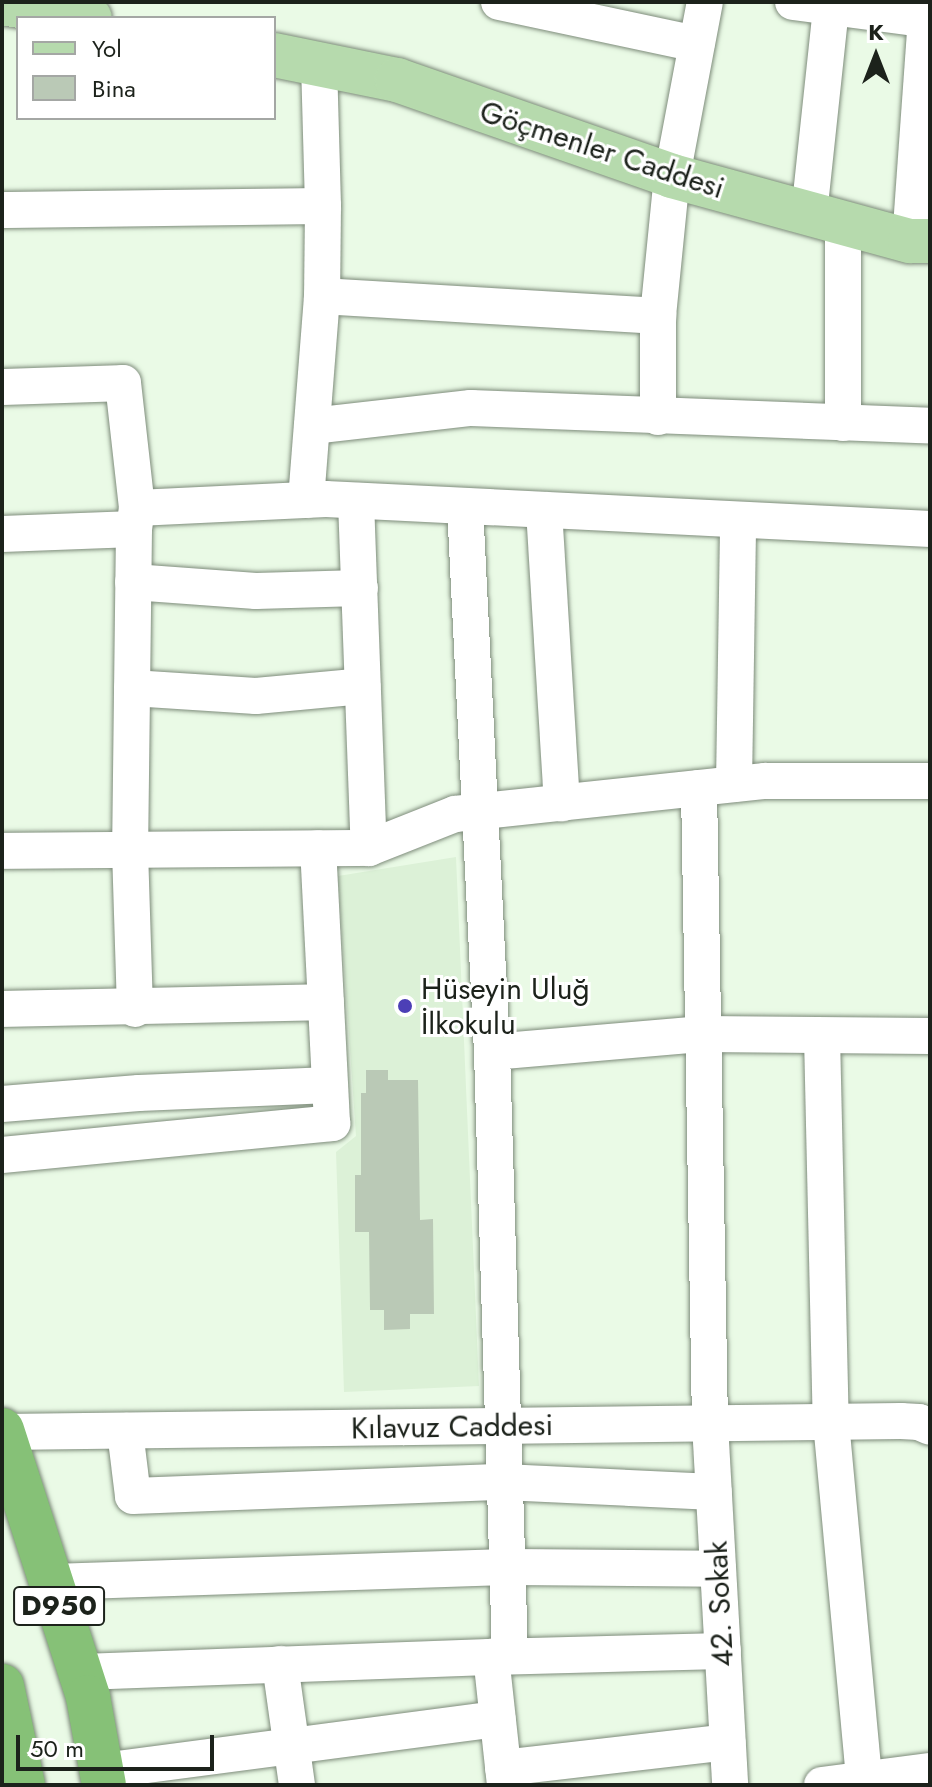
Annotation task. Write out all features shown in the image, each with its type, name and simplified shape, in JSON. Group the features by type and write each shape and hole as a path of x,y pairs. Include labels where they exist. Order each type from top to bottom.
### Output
{"highway":[{"name":"D950","path":"2,1431 80,1672 103,1778"},
{"path":"2,1686 23,1785"}],"main road":[{"path":"2,3 78,16"},
{"name":"Göçmenler Caddesi","path":"276,55 397,80 672,176 826,219 920,241"}],"street":[{"path":"499,2 697,44"},
{"path":"658,417 658,316 672,176 705,2"},
{"path":"793,2 928,19 920,241"},
{"path":"831,8 826,219 843,423"},
{"path":"306,500 322,296 319,64"},
{"path":"2,210 323,206"},
{"path":"322,296 658,316"},
{"path":"2,387 123,383 136,519 130,850 135,1009"},
{"path":"312,426 471,408 930,426"},
{"path":"2,534 306,500 930,529"},
{"path":"356,501 369,848"},
{"path":"465,506 492,1052 506,1567 498,1719 504,1777 727,1742"},
{"path":"544,510 562,803"},
{"name":"42. Sokak","path":"730,1785 710,1424 703,1034 716,786 738,520"},
{"path":"133,582 256,591 360,588"},
{"path":"132,688 256,696 363,686"},
{"path":"2,851 369,848 455,814 480,811 765,781 930,781"},
{"path":"2,1155 332,1123 318,848"},
{"path":"2,1009 135,1009 326,1002"},
{"path":"492,1052 703,1034 930,1036"},
{"path":"822,1036 831,1422 864,1780"},
{"path":"2,1104 139,1093 330,1085"},
{"name":"Kılavuz Caddesi","path":"2,1431 920,1422"},
{"path":"125,1431 133,1496 503,1482 714,1492"},
{"path":"52,1582 506,1567 718,1569"},
{"path":"80,1672 723,1651"},
{"path":"280,1664 297,1785"},
{"path":"103,1778 292,1745 498,1719"},
{"path":"822,1785 930,1771"}],"shaded area":[{"name":"Hüseyin Uluğ İlkokulu","path":"456,857 479,1386 344,1392 336,1152 356,1136 338,876"}],"building":[{"path":"366,1070 388,1070 388,1080 418,1080 420,1220 433,1219 434,1314 410,1314 410,1329 384,1330 384,1310 370,1310 369,1232 355,1232 355,1175 361,1175 361,1093 366,1093"}],"place":[{"name":"Hüseyin Uluğ İlkokulu","path":"405,1006"}]}
